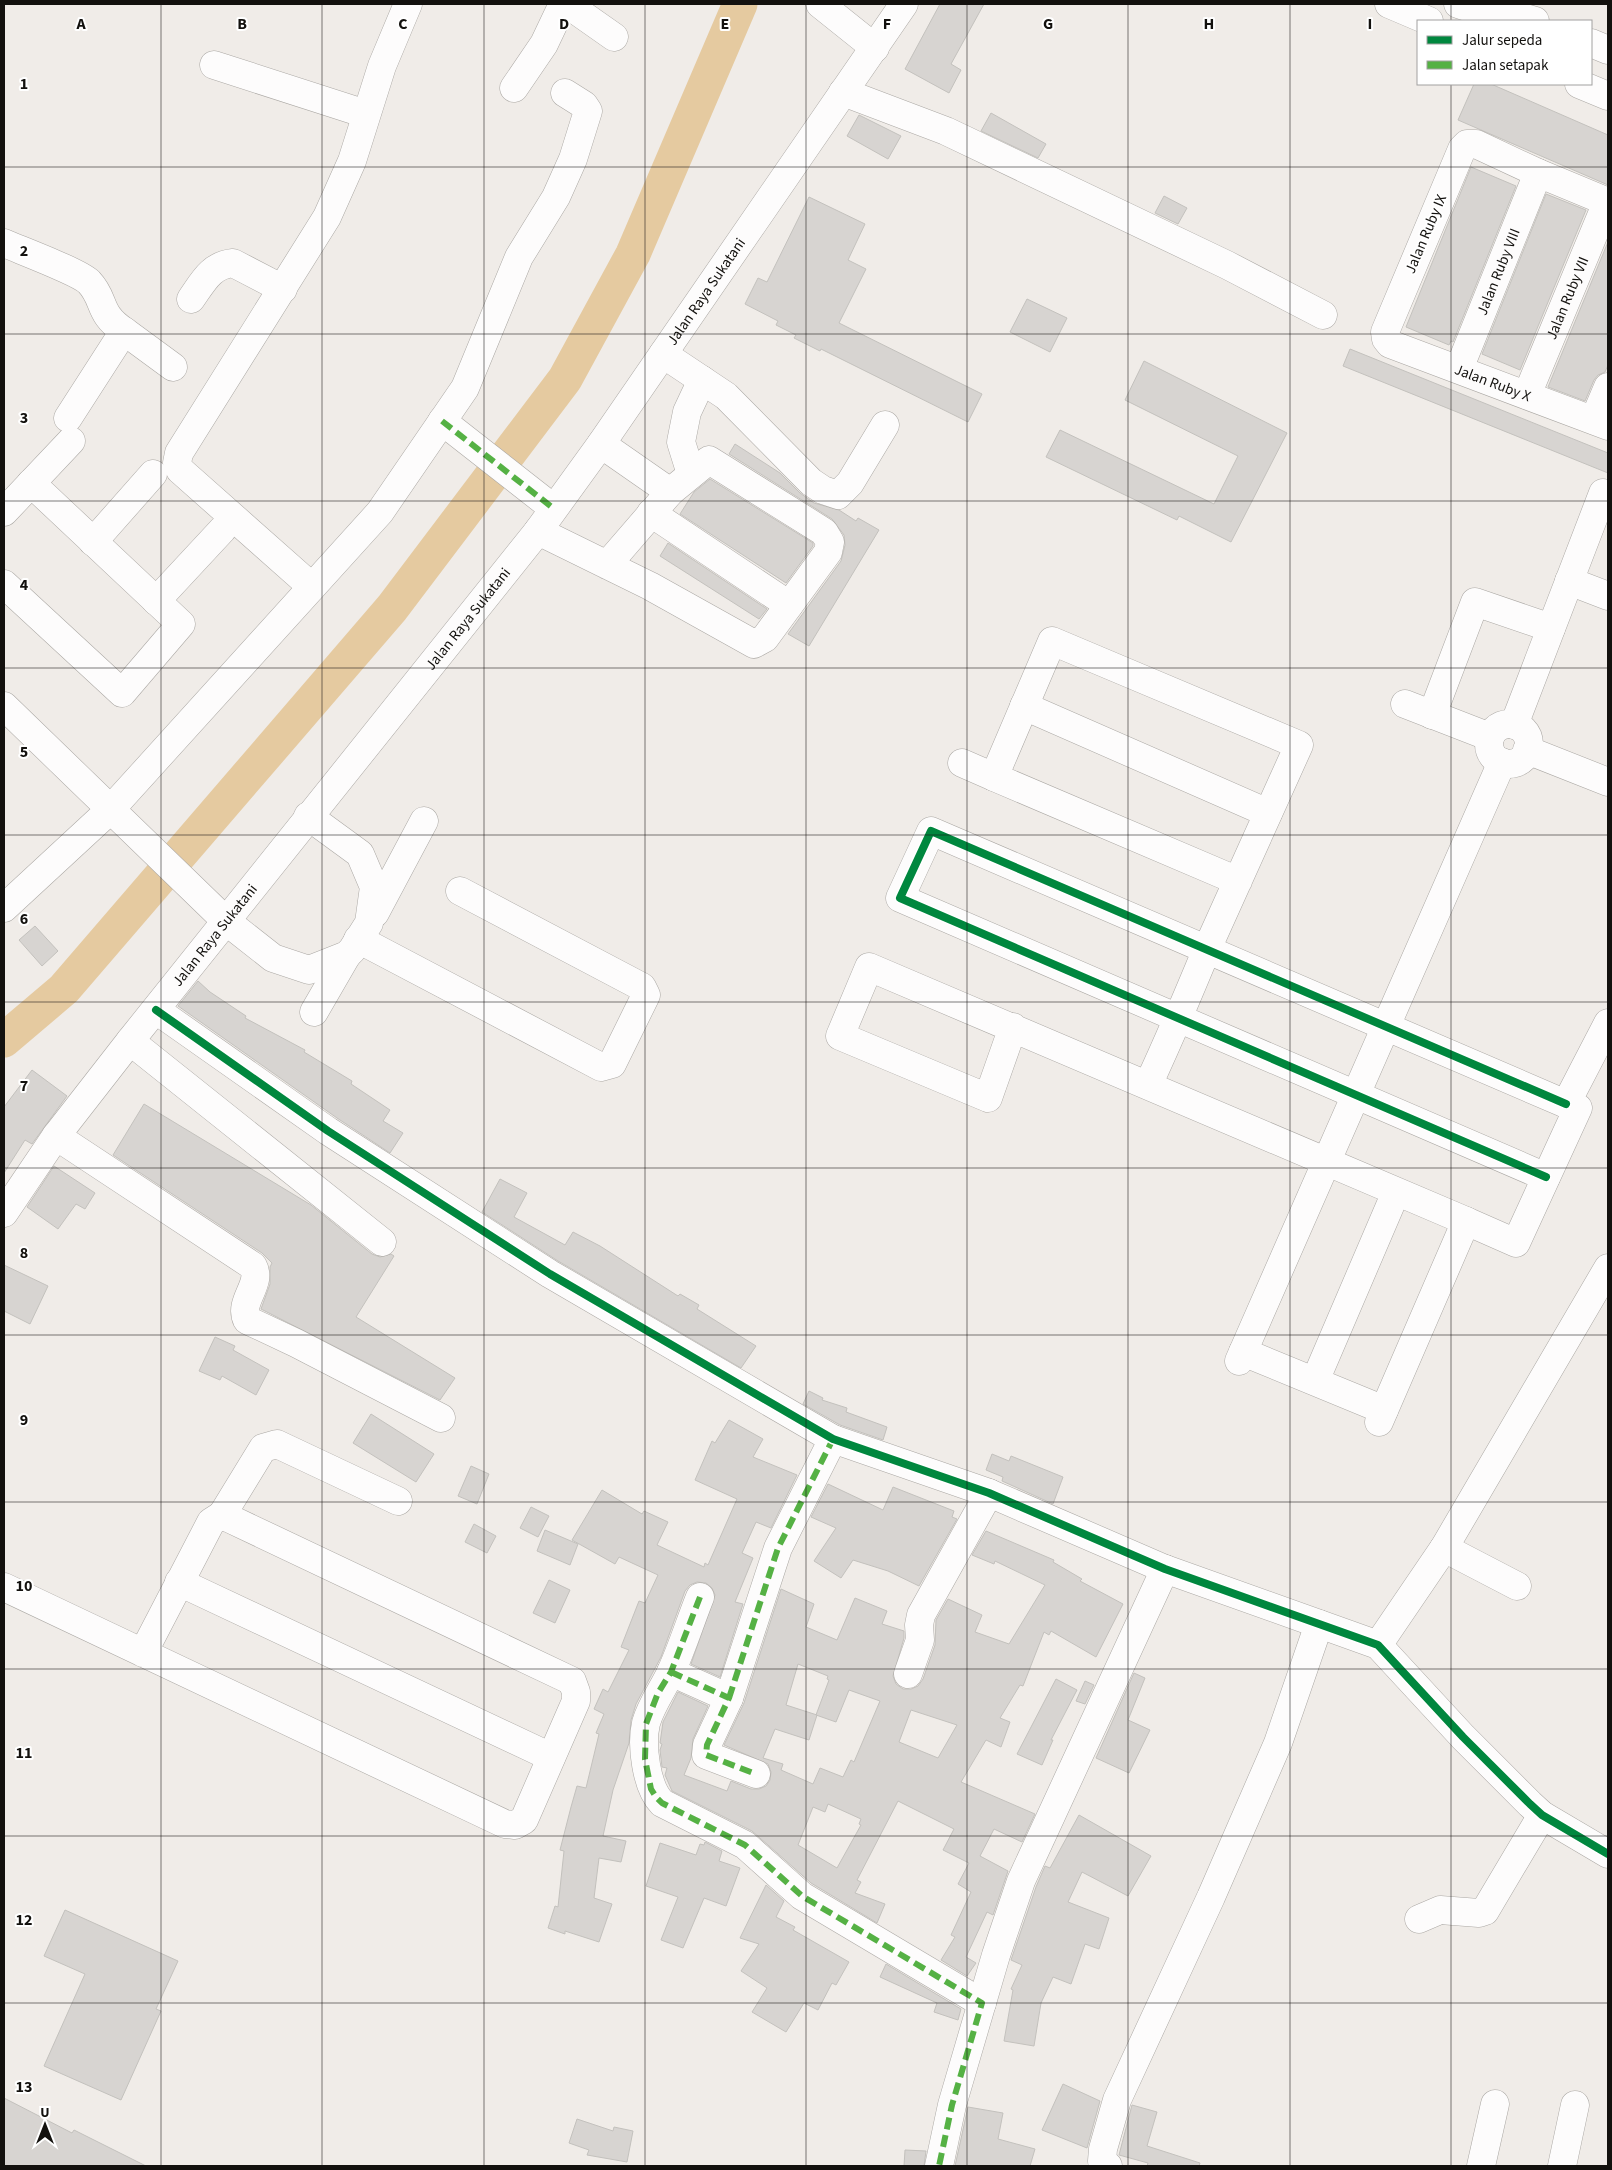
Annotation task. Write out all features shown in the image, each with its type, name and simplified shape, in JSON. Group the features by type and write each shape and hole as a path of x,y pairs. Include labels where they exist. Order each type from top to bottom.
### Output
{"street":[{"path":"312,587 180,470 178,462 179,453 327,217 352,161 382,66 408,4"},
{"path":"514,88 544,44 565,4 614,36"},
{"path":"820,4 875,48"},
{"name":"Jalan Raya Sukatani","path":"4,1213 56,1136 130,1040 156,1010 308,816 538,530 601,444 904,4"},
{"path":"1390,4 1427,20"},
{"path":"1458,4 1492,19 1525,18 1532,20"},
{"path":"1592,43 1608,50"},
{"path":"214,65 366,114"},
{"path":"1581,85 1608,96"},
{"path":"843,92 946,131 1227,265 1323,315"},
{"path":"4,908 110,810 380,512 465,388 519,257 556,197 573,159 588,111 565,93"},
{"name":"Jalan Ruby IX","path":"1385,332 1462,150 1467,144 1476,144 1538,173"},
{"path":"1538,173 1607,202"},
{"name":"Jalan Ruby VIII","path":"1459,369 1538,173"},
{"name":"Jalan Ruby VII","path":"1527,395 1607,202"},
{"path":"4,243 85,279 95,291 108,318 173,366"},
{"path":"191,299 210,273 226,264 233,263 283,289"},
{"path":"4,512 31,483 70,430 124,331"},
{"name":"Jalan Ruby X","path":"1385,332 1386,339 1390,344 1601,423"},
{"path":"663,354 726,396 811,482 823,490 838,495 850,483 886,425"},
{"path":"691,474 681,442 687,412 702,380"},
{"path":"1601,423 1608,387"},
{"path":"442,421 470,445 553,508"},
{"path":"601,444 670,492"},
{"path":"538,530 754,644 765,638 830,548 827,535 713,461 706,461 670,492 607,565"},
{"path":"94,542 152,474"},
{"path":"4,584 122,693 181,624 31,483"},
{"path":"1514,725 1569,581 1602,506"},
{"path":"651,513 789,605"},
{"path":"156,601 222,530"},
{"path":"1569,581 1608,596"},
{"path":"1432,715 1475,602 1551,628"},
{"path":"994,777 1052,641 1299,745 1148,1085"},
{"path":"1405,704 1490,737"},
{"path":"4,706 226,920 273,958 309,970 357,942 374,887 360,854 308,816"},
{"path":"1024,706 1268,813"},
{"path":"1504,725 1514,725 1525,732 1528,739 1527,750 1521,760 1514,763 1502,762 1493,756 1489,749 1490,737 1497,728 1504,725"},
{"path":"1527,750 1608,782"},
{"path":"1466,1222 1381,1416 1315,1381 1241,1356 1502,762"},
{"path":"962,763 1238,881"},
{"path":"314,1012 357,942 424,821"},
{"path":"1013,1027 988,1098 840,1036 869,967 1013,1027 1516,1243 1578,1108 931,832 900,898 1546,1177"},
{"path":"357,942 601,1067 612,1064 646,994 642,987 460,892"},
{"path":"357,942 593,1082"},
{"path":"156,1010 328,1131 550,1274 833,1439 989,1493 1165,1569 1378,1645 1463,1737 1542,1815 1608,1854"},
{"path":"1566,1104 1608,1023"},
{"path":"130,1040 382,1242"},
{"path":"56,1136 252,1266 256,1275 244,1310 247,1320 296,1343 441,1418"},
{"path":"1315,1381 1396,1192"},
{"path":"1378,1645 1444,1548 1600,1300 1608,1268"},
{"path":"756,1774 706,1755 707,1746 729,1698 778,1548 833,1439"},
{"path":"143,1653 211,1522 222,1515 263,1448 277,1444 398,1501"},
{"path":"908,1674 920,1640 919,1621 923,1610 989,1493"},
{"path":"4,1587 505,1824 515,1825 524,1820 576,1701 576,1692 572,1681 222,1515"},
{"path":"1444,1548 1517,1586"},
{"path":"939,2166 952,2105 1021,1881 1165,1569"},
{"path":"179,1582 551,1757"},
{"path":"700,1597 670,1672 658,1692 646,1724 645,1759 651,1789 656,1797 662,1803 745,1845 802,1896 982,2003"},
{"path":"1108,2166 1102,2161 1103,2148 1117,2100 1211,1897 1278,1743 1319,1624"},
{"path":"670,1672 729,1698"},
{"path":"1420,1919 1440,1910 1479,1913 1485,1911 1542,1815"},
{"path":"1481,2166 1495,2104"},
{"path":"1562,2166 1575,2106"}],"building":[{"path":"940,4 984,4 951,64 961,70 949,93 905,69"},
{"path":"1474,85 1493,85 1608,135 1608,185 1458,120"},
{"path":"991,113 1046,144 1038,158 981,131"},
{"path":"859,115 901,136 888,159 847,136"},
{"path":"1471,167 1516,186 1453,342 1451,341 1449,345 1406,327"},
{"path":"1546,194 1586,210 1520,370 1482,354"},
{"path":"1164,196 1187,208 1178,224 1155,213"},
{"path":"809,197 865,224 848,260 866,269 839,323 982,394 968,422 821,349 820,351 794,338 796,335 776,325 778,321 745,304 758,278 767,282"},
{"path":"1608,242 1608,365 1605,372 1598,375 1594,380 1585,401 1548,387"},
{"path":"1027,299 1067,318 1050,352 1010,332"},
{"path":"1350,349 1608,453 1608,473 1343,366"},
{"path":"1144,361 1287,433 1231,542 1179,516 1177,520 1046,457 1060,430 1214,504 1238,456 1125,400"},
{"path":"735,444 780,473 800,493 814,503 839,510 856,521 858,518 879,530 809,646 788,634 841,561 845,545 844,535 832,519 729,454"},
{"path":"710,479 813,543 813,546 786,583 680,514 694,492"},
{"path":"668,543 767,609 759,619 660,556"},
{"path":"35,926 58,951 42,966 19,940"},
{"path":"198,981 210,992 246,1016 245,1018 305,1050 304,1052 352,1081 351,1084 390,1110 383,1121 403,1133 390,1153 178,1006"},
{"path":"32,1070 67,1096 32,1144 25,1140 4,1173 4,1107"},
{"path":"144,1104 311,1205 372,1254 380,1257 391,1254 394,1256 356,1317 455,1378 440,1400 261,1309 270,1284 270,1267 272,1263 262,1253 113,1155"},
{"path":"54,1166 95,1193 85,1209 76,1204 58,1229 27,1207"},
{"path":"500,1179 527,1193 514,1217 565,1245 573,1232 600,1246 678,1296 680,1294 699,1305 697,1309 756,1346 741,1368 558,1261 482,1212"},
{"path":"4,1265 48,1286 30,1324 4,1311"},
{"path":"215,1337 235,1346 233,1350 269,1370 256,1395 222,1376 220,1380 199,1371"},
{"path":"809,1391 823,1398 822,1400 847,1408 846,1412 887,1427 883,1440 840,1425 803,1404"},
{"path":"371,1414 434,1454 416,1482 353,1443"},
{"path":"729,1420 763,1439 753,1457 797,1475 771,1528 756,1522 742,1553 753,1558 735,1602 743,1604 720,1677 691,1664 715,1595 712,1588 706,1583 697,1582 690,1585 685,1591 661,1657 636,1704 631,1720 629,1743 613,1790 603,1836 626,1841 621,1862 599,1858 594,1898 612,1904 599,1942 565,1931 565,1934 548,1928 555,1906 558,1907 564,1851 560,1850 571,1807 577,1786 586,1788 599,1734 596,1733 604,1714 594,1709 603,1689 608,1692 629,1650 621,1647 639,1601 645,1603 658,1575 619,1557 615,1564 572,1540 602,1490 642,1514 644,1511 668,1522 657,1545 704,1567 705,1563 708,1565 737,1499 695,1480 712,1441 715,1443"},
{"path":"992,1454 1009,1461 1011,1456 1063,1477 1053,1504 1002,1481 1003,1477 986,1470"},
{"path":"471,1466 489,1474 477,1504 458,1496"},
{"path":"828,1484 883,1510 893,1487 954,1511 952,1517 957,1519 919,1586 888,1571 853,1560 841,1578 814,1561 836,1528 811,1517"},
{"path":"531,1507 549,1516 538,1537 520,1528"},
{"path":"474,1524 496,1536 487,1553 465,1542"},
{"path":"545,1530 578,1544 570,1565 537,1551"},
{"path":"986,1531 1054,1560 1053,1562 1082,1579 1080,1581 1123,1604 1096,1657 1051,1631 1049,1635 1044,1632 1023,1686 1020,1685 1000,1718 1010,1722 1001,1747 986,1740 961,1782 1035,1814 1022,1842 994,1829 980,1856 1008,1871 993,1915 987,1912 966,1957 976,1963 967,1976 941,1960 955,1937 951,1935 971,1892 958,1884 969,1863 943,1850 954,1829 898,1801 857,1880 861,1882 855,1893 885,1904 877,1923 811,1883 752,1831 672,1791 665,1775 667,1768 662,1767 660,1750 662,1744 660,1743 663,1722 678,1692 708,1706 693,1739 691,1758 684,1775 727,1791 731,1781 751,1789 759,1789 766,1786 770,1780 771,1772 768,1764 724,1745 744,1703 781,1589 814,1604 806,1627 837,1640 855,1598 887,1611 882,1624 904,1631 904,1638 893,1676 896,1684 903,1689 911,1689 918,1686 923,1679 935,1645 936,1620 948,1599 982,1615 975,1632 1009,1644 1045,1585 995,1561 994,1564 972,1555","holes":["798,1664 828,1676 827,1679 829,1680 816,1715 786,1705","849,1690 880,1701 854,1762 851,1760 843,1777 820,1768 813,1784 781,1770 783,1764 763,1758 775,1729 809,1740 817,1715 836,1722","911,1710 957,1725 938,1758 899,1742","828,1804 861,1819 859,1824 861,1825 837,1868 798,1845 813,1807 825,1812"]},
{"path":"549,1580 570,1590 555,1623 533,1613"},
{"path":"1134,1673 1145,1678 1128,1720 1150,1730 1129,1773 1096,1758"},
{"path":"1056,1679 1077,1690 1051,1740 1053,1740 1042,1765 1017,1754"},
{"path":"1085,1681 1094,1685 1085,1704 1076,1701"},
{"path":"1079,1815 1151,1856 1128,1896 1082,1872 1068,1902 1109,1918 1099,1949 1085,1944 1071,1984 1053,1977 1041,2003 1034,2046 1004,2041 1013,1990 1011,1989 1022,1965 1011,1960 1045,1866 1050,1868"},
{"path":"705,1842 722,1851 719,1861 740,1868 726,1906 704,1898 683,1948 661,1940 678,1897 646,1886 660,1843 696,1855 700,1844 704,1845"},
{"path":"766,1885 784,1901 776,1917 795,1927 793,1930 849,1962 836,1985 832,1983 818,2010 804,2003 786,2032 752,2012 767,1988 741,1971 759,1944 740,1938"},
{"path":"65,1910 178,1961 156,2009 161,2011 121,2100 44,2066 85,1974 44,1956"},
{"path":"886,1964 961,2009 958,2020 934,2012 937,2003 880,1977"},
{"path":"1063,2084 1100,2101 1087,2148 1042,2130"},
{"path":"4,2098 72,2133 74,2130 146,2166 4,2166"},
{"path":"1132,2105 1157,2112 1147,2146 1200,2163 1199,2166 1147,2166 1148,2163 1119,2155"},
{"path":"968,2107 1003,2113 998,2139 1035,2149 1030,2166 955,2166"},
{"path":"577,2119 613,2131 614,2127 633,2131 627,2162 587,2155 589,2150 569,2143"},
{"path":"905,2150 926,2151 924,2166 904,2166"}],"waterway":[{"path":"4,1040 64,989 392,608 565,379 633,254 740,4"}],"marked path":[{"path":"442,421 553,508"},
{"path":"729,1698 778,1548 833,1439"},
{"path":"700,1597 671,1672 658,1693 646,1724 645,1759 651,1789 662,1803 745,1845 802,1896 982,2003 952,2105 939,2166"},
{"path":"671,1672 729,1698 707,1745 706,1755 756,1774"}],"cycle path":[{"path":"1546,1177 900,898 931,831 1566,1104"},
{"path":"156,1010 328,1131 550,1274 833,1439 989,1493 1165,1569 1378,1645 1463,1737 1542,1815 1608,1854"}]}
